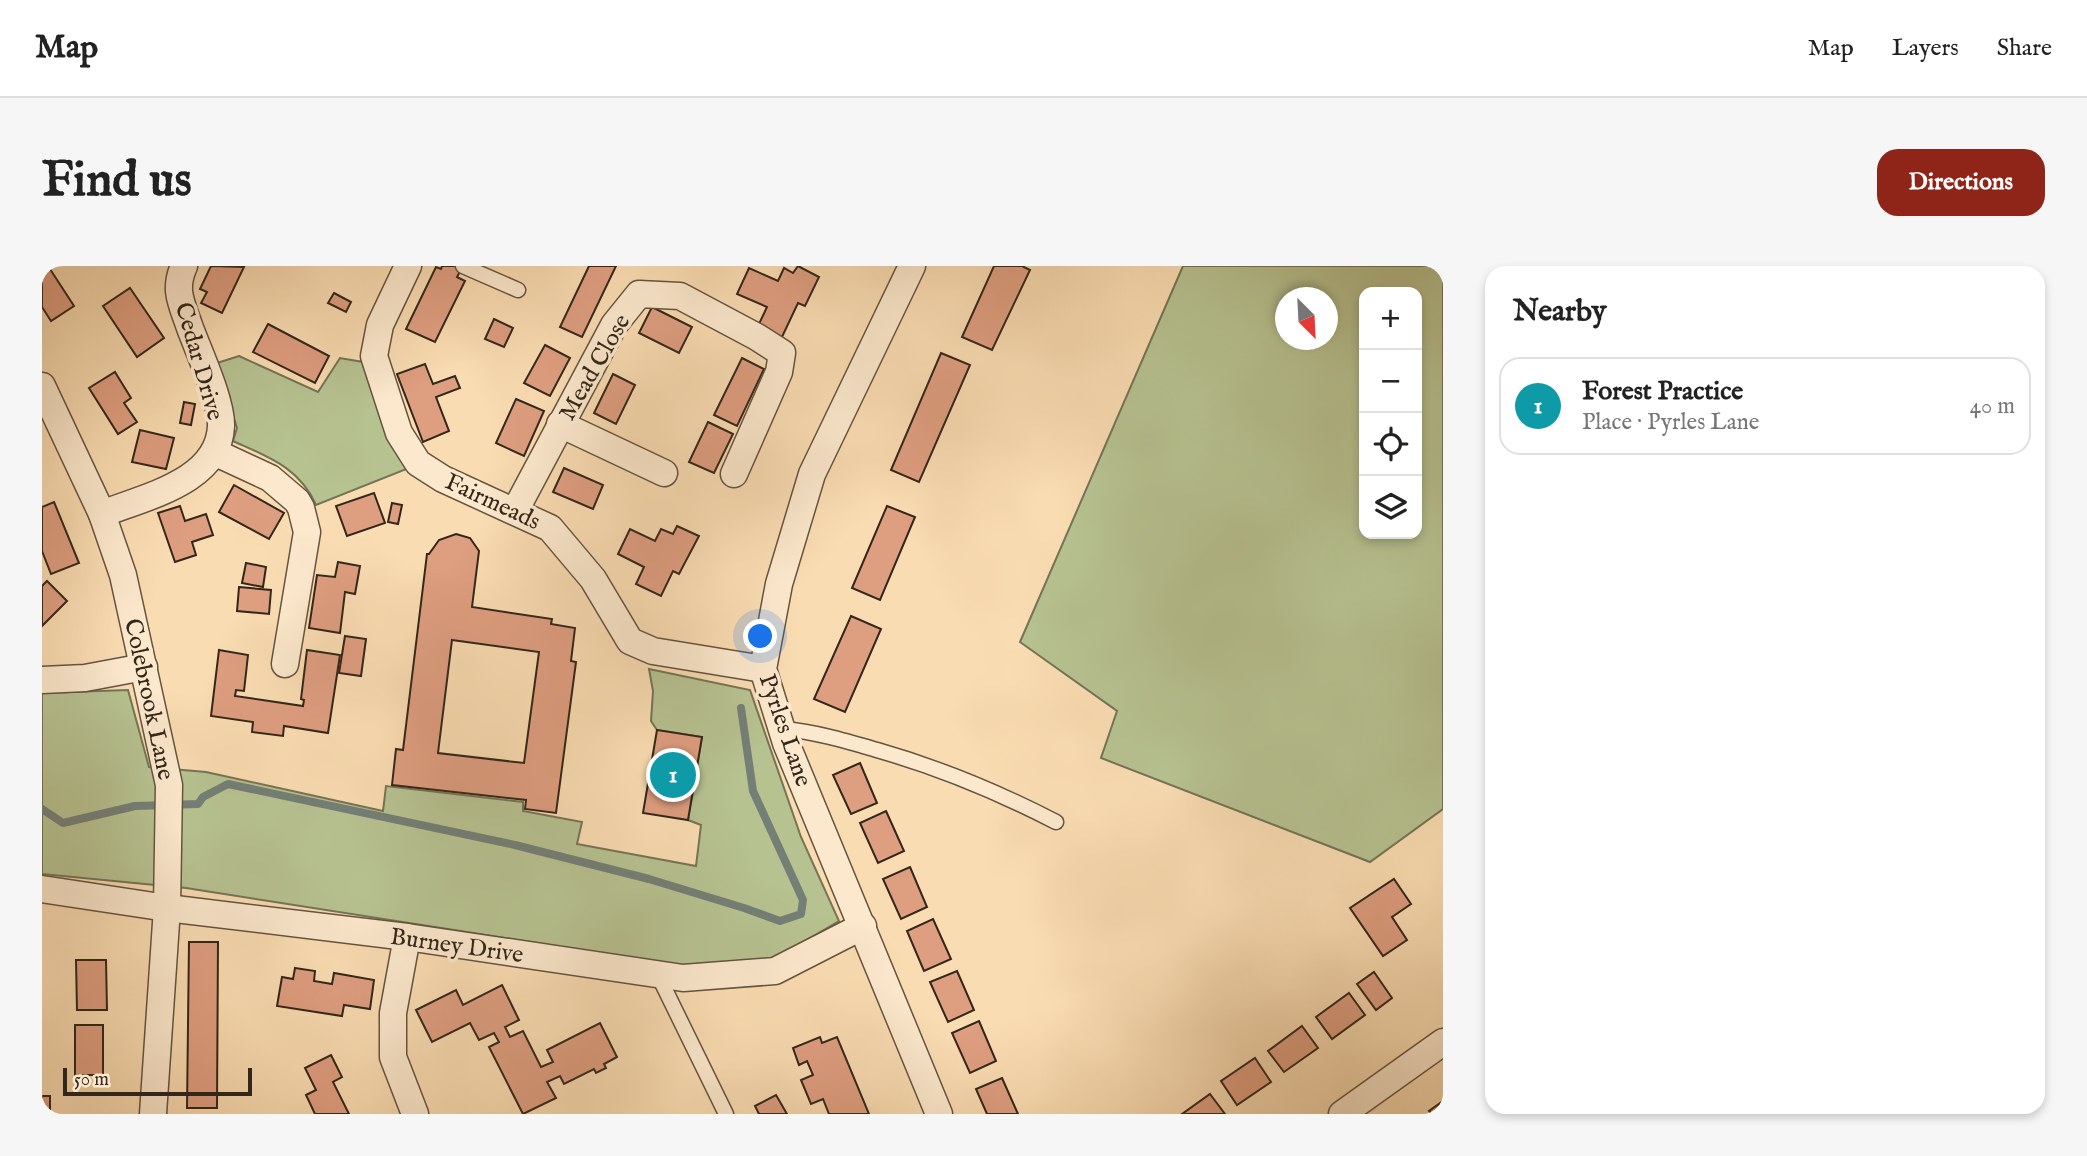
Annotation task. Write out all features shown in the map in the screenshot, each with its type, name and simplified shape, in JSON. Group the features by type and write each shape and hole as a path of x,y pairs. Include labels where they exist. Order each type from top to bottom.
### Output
{"street":[{"name":"Cedar Drive","path":"102,513 182,482 199,471 214,452 221,426 214,391 181,303 178,280 184,266"},
{"name":"Fairmeads","path":"408,266 380,325 374,356 399,433 418,463 443,479 550,528 593,579 630,641 653,651 763,669"},
{"name":"Pyrles Lane","path":"912,266 812,474 779,584 763,669 786,743 939,1114"},
{"name":"Mead Close","path":"515,511 614,325 639,294 680,296 782,353 779,372 734,474"},
{"name":"Colebrook Lane","path":"42,386 102,513 126,588 169,786 167,908 153,1114"},
{"path":"560,424 664,473"},
{"path":"214,452 270,478 297,500 301,508 307,532 285,664"},
{"path":"42,680 85,678 144,667"},
{"name":"Burney Drive","path":"42,889 167,908 407,937 682,978 775,971 863,926"},
{"path":"407,937 393,1013 393,1057 415,1114"},
{"path":"1342,1114 1443,1042"}],"lane":[{"path":"463,266 518,290"},
{"path":"783,729 816,732 949,772 1023,804 1056,822"},
{"path":"658,975 726,1114"}],"green space":[{"path":"1183,266 1443,266 1443,809 1370,862 1101,758 1117,711 1020,642"},
{"path":"239,356 318,392 340,358 363,362 409,468 316,505 301,481 291,472 270,458 233,441 237,428 217,363"},
{"path":"649,669 750,690 801,837 839,921 769,962 683,966 186,888 42,874 42,693 128,690 149,767 206,772 383,811 386,786 523,802 523,811 582,822 577,844 696,866 701,825 688,820 702,737 657,730 651,721 653,691"}],"building":[{"path":"42,266 48,266 74,306 51,321 42,307"},
{"path":"211,266 244,267 222,313 201,303 207,292 200,289"},
{"path":"442,266 463,266 457,277 465,281 435,342 406,329 436,267 441,269"},
{"path":"589,266 616,266 582,337 560,327"},
{"path":"798,266 819,277 805,306 798,303 782,337 758,326 767,307 737,294 749,268 778,281 784,268 793,273"},
{"path":"994,266 1022,266 1030,270 992,350 962,337"},
{"path":"130,288 164,338 137,357 103,306"},
{"path":"334,293 351,302 346,312 328,303"},
{"path":"652,307 692,327 679,353 639,333"},
{"path":"494,319 513,328 504,347 485,339"},
{"path":"268,324 329,356 315,383 253,352"},
{"path":"545,345 570,358 550,396 524,383"},
{"path":"941,353 970,365 919,482 891,470"},
{"path":"742,358 764,369 737,426 714,415"},
{"path":"425,364 433,384 455,376 460,388 436,397 449,431 423,442 397,374"},
{"path":"115,372 131,398 124,403 137,422 118,434 89,388"},
{"path":"613,374 635,385 616,424 594,413"},
{"path":"516,399 544,411 524,456 496,443"},
{"path":"184,402 195,404 191,425 180,423"},
{"path":"708,422 733,434 714,473 689,462"},
{"path":"140,430 174,438 166,469 132,462"},
{"path":"564,468 603,485 593,509 553,492"},
{"path":"234,485 284,513 269,539 219,512"},
{"path":"374,493 385,523 347,536 336,506"},
{"path":"54,502 79,563 51,574 42,551 42,507"},
{"path":"392,503 402,505 398,524 388,522"},
{"path":"180,506 185,521 206,514 213,535 192,542 196,555 175,562 158,513"},
{"path":"887,506 915,517 880,600 852,588"},
{"path":"677,526 699,536 679,574 673,571 661,596 636,584 644,567 618,554 630,529 655,541 661,529 673,534"},
{"path":"456,534 470,538 479,551 472,607 552,619 551,624 575,628 571,661 576,662 556,813 525,809 526,800 392,785 396,749 403,750 427,554 439,540","holes":["452,640 539,652 524,763 438,753"]},
{"path":"338,562 360,566 355,594 345,592 340,633 309,628 317,575 335,577"},
{"path":"246,563 266,567 263,587 242,583"},
{"path":"47,581 67,601 42,626 42,586"},
{"path":"239,587 271,590 269,614 237,611"},
{"path":"851,616 881,629 845,712 814,699"},
{"path":"345,636 366,639 361,676 339,673"},
{"path":"219,650 248,655 244,691 236,690 235,696 303,706 304,700 301,699 307,650 340,655 328,733 284,726 283,736 252,732 253,722 211,716"},
{"path":"657,730 702,737 688,820 643,813"},
{"path":"860,763 877,803 851,814 833,775"},
{"path":"886,811 904,851 878,863 860,823"},
{"path":"910,867 927,907 901,919 883,879"},
{"path":"1394,879 1411,904 1392,917 1407,940 1383,956 1350,908"},
{"path":"933,919 951,959 924,971 907,931"},
{"path":"189,942 218,942 217,1108 187,1108"},
{"path":"76,960 106,960 107,1010 77,1010"},
{"path":"295,968 315,971 314,981 332,984 334,973 374,980 370,1009 344,1005 342,1016 277,1006 282,977 293,979"},
{"path":"957,971 974,1010 948,1022 930,982"},
{"path":"1374,972 1392,998 1376,1010 1357,984"},
{"path":"502,985 519,1020 505,1027 510,1037 523,1031 541,1067 553,1062 547,1050 600,1023 617,1057 604,1064 606,1068 596,1073 594,1069 564,1084 560,1076 547,1082 556,1098 523,1114 489,1047 499,1042 494,1033 479,1040 470,1023 432,1042 416,1010 456,990 463,1005"},
{"path":"1349,993 1365,1015 1332,1039 1316,1017"},
{"path":"979,1021 996,1061 970,1073 952,1033"},
{"path":"75,1025 103,1025 103,1075 75,1075"},
{"path":"1302,1026 1318,1048 1284,1072 1268,1051"},
{"path":"820,1037 822,1043 837,1037 869,1114 829,1114 823,1099 811,1104 801,1080 813,1075 807,1061 799,1065 793,1048"},
{"path":"331,1055 342,1077 333,1082 349,1114 315,1114 306,1095 316,1090 305,1068"},
{"path":"1255,1058 1271,1082 1237,1105 1221,1081"},
{"path":"1002,1078 1018,1114 987,1114 976,1089"},
{"path":"1210,1094 1225,1114 1182,1114"},
{"path":"776,1095 787,1114 759,1114 755,1106"},
{"path":"42,1096 50,1096 50,1114 42,1114"},
{"path":"1443,1101 1443,1114 1432,1114 1429,1111"}],"waterway":[{"path":"42,809 63,823 135,806 198,804 203,797 228,784 515,845 649,879 780,921 801,914 803,900 753,791 741,708"}],"place":[{"name":"Forest Practice","path":"673,775"}]}
